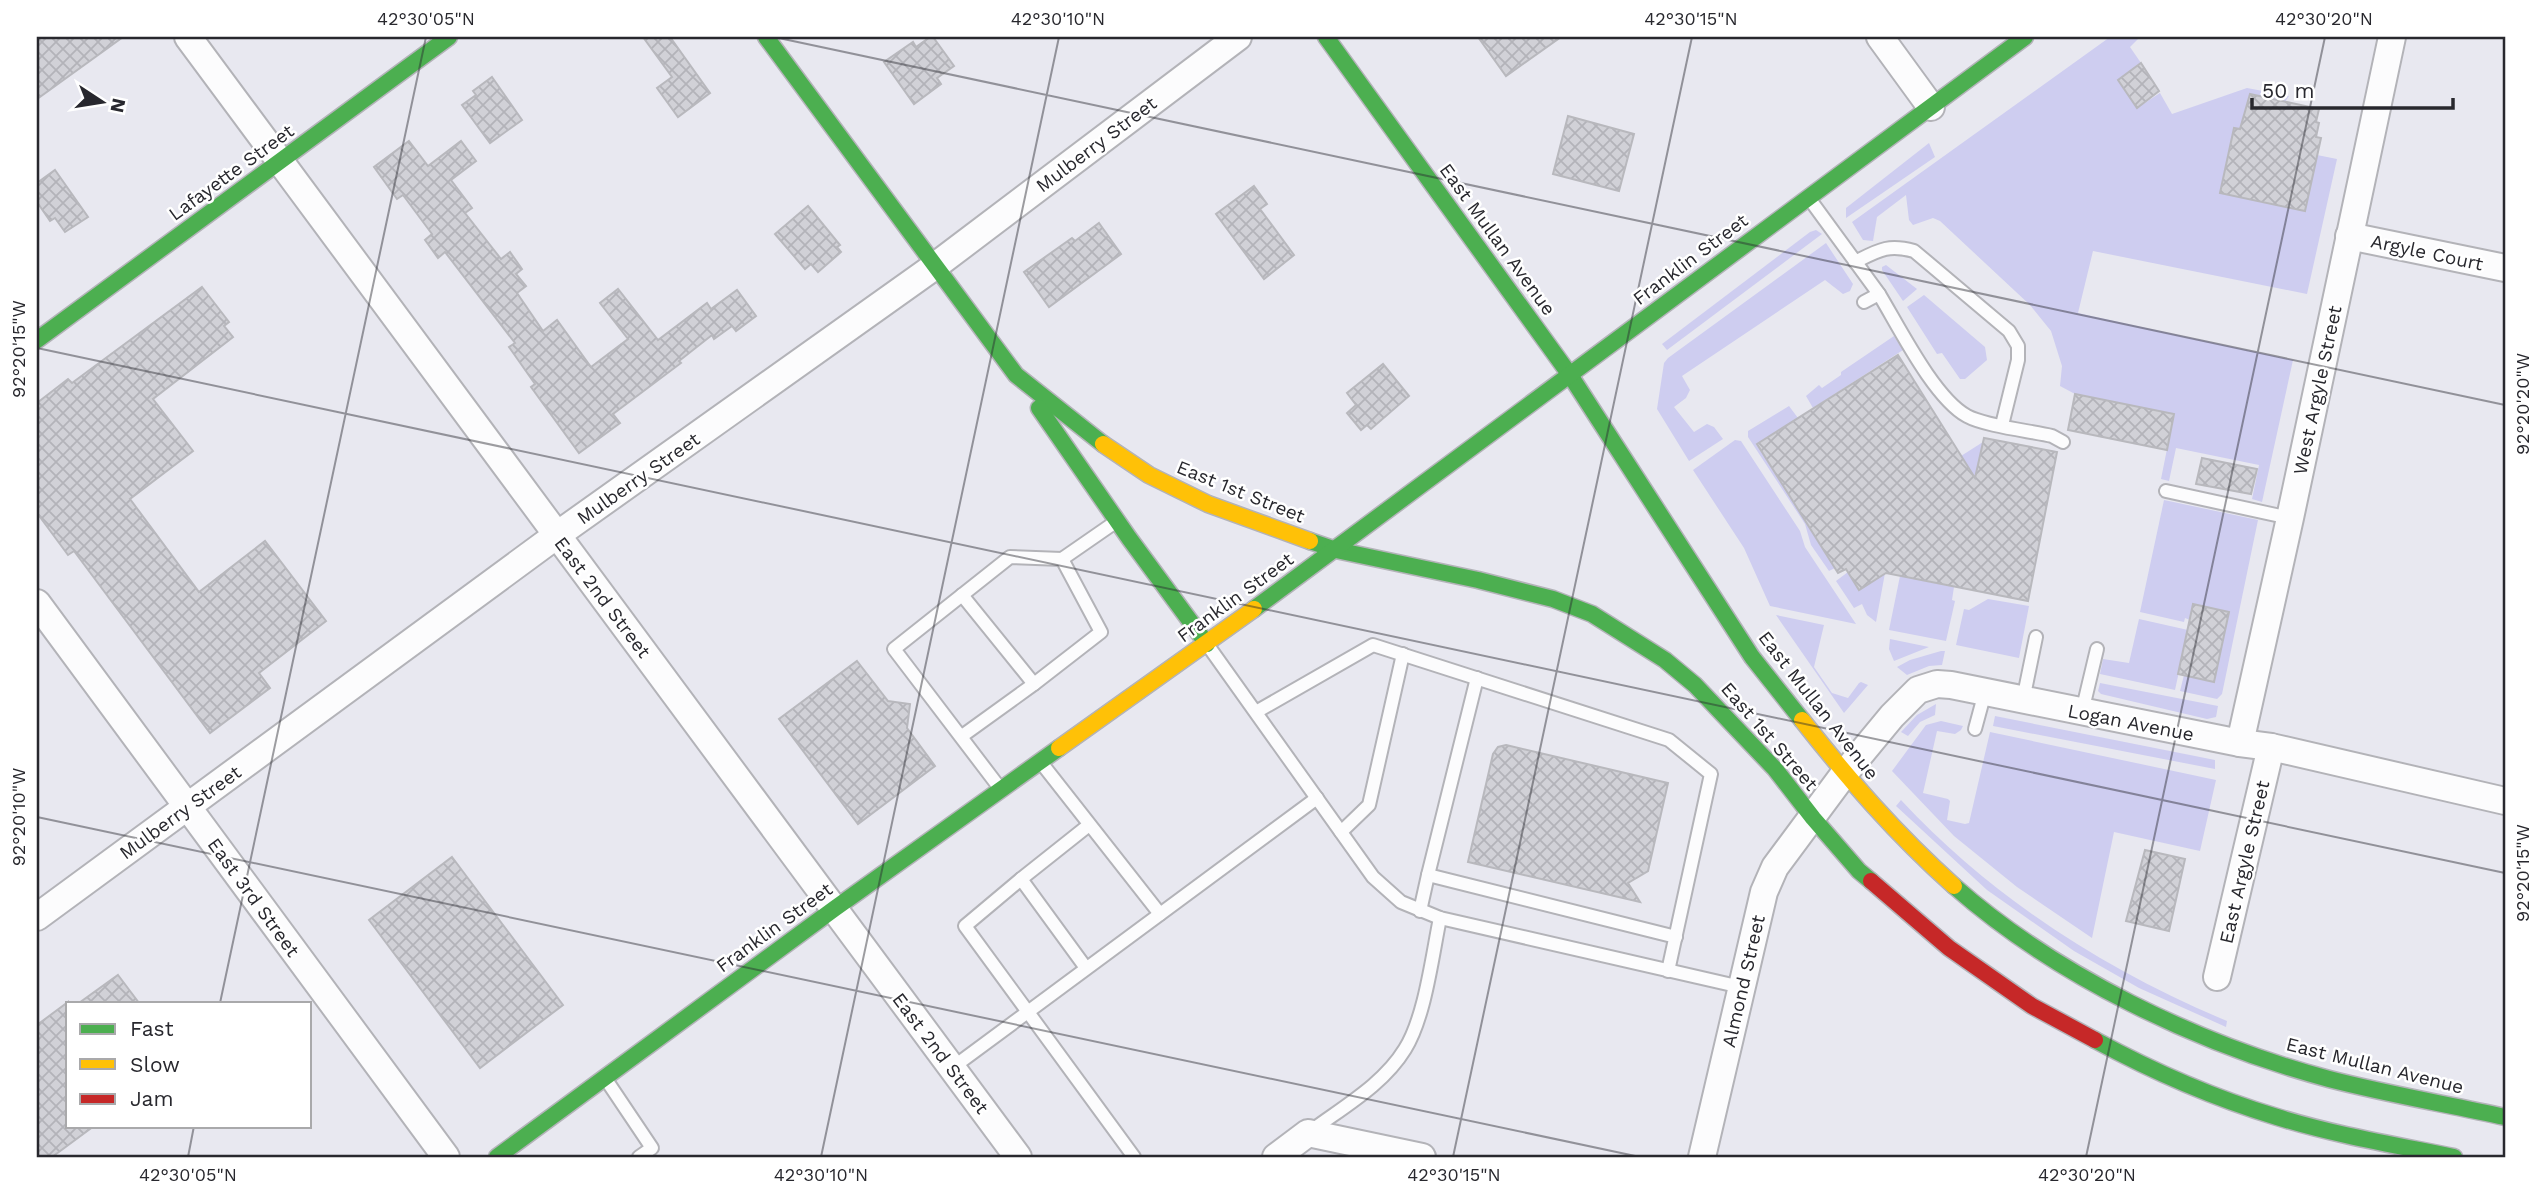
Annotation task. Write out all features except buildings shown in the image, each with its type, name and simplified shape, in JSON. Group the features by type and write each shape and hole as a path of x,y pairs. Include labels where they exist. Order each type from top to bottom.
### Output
{"main road":[{"name":"Lafayette Street","path":"37,340 449,37"},
{"name":"East 1st Street","path":"766,37 1016,375 1099,441 1149,475 1208,504 1266,527 1336,550 1478,579 1553,599 1592,614 1665,660 1695,685 1774,769 1813,818"},
{"name":"East Mullan Avenue","path":"1326,37 1570,375 1752,657 1844,774 1911,847 1977,906 2060,963 2127,1001 2199,1035 2273,1062 2378,1091 2505,1117"},
{"name":"Franklin Street","path":"497,1157 834,909 1336,550 2025,37"},
{"path":"1016,375 1117,521 1207,644"},
{"path":"1813,818 1859,871 1931,933 2032,1006 2082,1035 2175,1080 2265,1113 2339,1134 2454,1157"}],"street":[{"name":"East 2nd Street","path":"188,37 1018,1157"},
{"name":"Mulberry Street","path":"37,917 557,536 935,266 1238,37"},
{"path":"1880,37 1931,107"},
{"name":"West Argyle Street","path":"2240,743 2392,37"},
{"name":"Argyle Court","path":"2349,236 2505,268"},
{"name":"East 3rd Street","path":"41,616 187,807 446,1157"},
{"name":"Logan Avenue","path":"1813,818 1844,774 1892,716 1918,690 1937,684 2271,747 2503,797"},
{"name":"East Argyle Street","path":"2217,977 2271,747"},
{"name":"Almond Street","path":"1702,1157 1764,892 1774,867 1813,818"},
{"path":"1276,1157 1308,1133 1422,1157"}],"lane":[{"path":"1809,198 1879,294 1930,378 1955,408 1970,418 2052,436 2063,442"},
{"path":"1855,262 1895,246 1914,251 2009,331 2018,346 2018,360 2002,425"},
{"path":"1864,302 1879,294"},
{"path":"2166,491 2290,518"},
{"path":"1001,790 894,649 1010,557 1062,559 1117,521"},
{"path":"962,736 1101,632 1062,559"},
{"path":"962,595 1034,684"},
{"path":"2023,700 2035,636"},
{"path":"1207,644 1373,877 1387,892 1420,911 1440,918 1741,987"},
{"path":"1256,712 1373,645 1669,740 1710,774 1668,971"},
{"path":"2082,712 2097,649"},
{"path":"1341,832 1368,805 1404,654"},
{"path":"1420,911 1477,678"},
{"path":"1975,729 1985,692"},
{"path":"1041,762 1160,914"},
{"path":"952,1068 1317,798"},
{"path":"1089,825 965,926 1134,1157"},
{"path":"1428,875 1675,937"},
{"path":"1021,879 1086,968"},
{"path":"1308,1133 1376,1083 1405,1049 1415,1029 1440,918"},
{"path":"605,1078 652,1148 639,1157"}],"shaded area":[{"path":"2110,37 2140,37 2130,47 2141,63 2118,80 2137,108 2160,93 2172,114 2247,88 2289,96 2285,102 2250,95 2240,129 2234,128 2220,193 2305,211 2317,155 2337,159 2307,294 2093,251 2078,313 2293,360 2262,502 2252,499 2259,465 2176,448 2169,481 2161,479 2174,414 2075,394 2060,386 2062,366 2051,331 2030,305 1940,221 1933,218 1913,225 1909,220 1906,195 1877,217 1873,241 1863,240 1852,222"},
{"path":"1929,143 1935,157 1846,218 1846,208"},
{"path":"1816,230 1822,234 1667,350 1662,344 1810,232"},
{"path":"1826,243 1853,284 1850,291 1843,294 1825,280 1682,376 1690,390 1686,398 1674,407 1694,432 1707,424 1714,427 1723,439 1689,461 1657,409 1664,363"},
{"path":"1886,265 1917,289 1903,301 1882,270"},
{"path":"1924,295 1985,347 1987,360 1965,379 1960,379 1942,353 1937,354 1907,307"},
{"path":"1894,336 1903,350 1813,408 1806,396 1819,385 1822,388"},
{"path":"1789,406 1798,418 1757,444 1835,568 1829,571 1811,545 1805,524 1748,437 1748,431"},
{"path":"1735,440 1741,441 1800,531 1805,547 1856,624 1770,606 1744,548 1693,470"},
{"path":"1983,442 1972,502 1961,456"},
{"path":"2164,500 2258,520 2222,694 2217,699 2180,691 2184,675 2214,682 2229,612 2194,604 2190,620 2185,618 2184,622 2140,612"},
{"path":"1848,572 1859,590 1885,573 1876,622 1867,615 1862,604 1854,608 1836,581"},
{"path":"1900,576 1954,587 1952,600 1955,601 1946,641 1889,630"},
{"path":"1988,599 2029,606 2019,658 1956,645 1964,609 1969,610"},
{"path":"1776,615 1824,625 1814,667 1832,693 1848,698 1859,683 1868,685 1844,713"},
{"path":"2139,619 2188,630 2175,690 2100,674 2103,659 2129,663"},
{"path":"1890,639 1929,647 1894,661 1889,649"},
{"path":"1945,651 1942,665 1929,666 1907,675 1897,667 1910,660"},
{"path":"2100,683 2218,706 2216,717 2207,719 2101,694 2098,691"},
{"path":"1936,704 1935,715 1920,722 1908,736 1901,732 1917,715"},
{"path":"1995,716 2215,760 2215,769 1993,726"},
{"path":"1941,721 1963,726 1955,734 1937,731 1923,793 1950,801 1947,820 1969,823 1990,732 2216,780 2200,851 2114,832 2092,938 2017,887 1954,836 1892,771 1926,725"},
{"path":"1901,800 1973,868 2052,928 2137,979 2227,1021 2226,1027 2139,988 2074,951 1987,890 1896,806"}],"traffic: fast":[{"path":"37,340 449,37"},
{"path":"766,37 1016,375 1103,444"},
{"path":"1326,37 1570,375 1752,657 1802,720"},
{"path":"1254,609 2025,37"},
{"path":"1039,408 1207,644"},
{"path":"1310,541 1336,550 1553,599 1592,614 1665,660 1695,685 1775,769 1813,818 1871,881"},
{"path":"497,1157 834,909 1059,748"},
{"path":"1954,886 1994,919 2083,977 2131,1003 2229,1047 2329,1079 2505,1117"},
{"path":"2095,1040 2184,1083 2253,1110 2343,1134 2454,1157"}],"traffic: slow":[{"path":"1103,444 1149,475 1208,504 1310,541"},
{"path":"1059,748 1254,609"},
{"path":"1802,720 1874,806 1954,886"}],"traffic: jam":[{"path":"1871,881 1949,948 2032,1006 2095,1040"}]}
